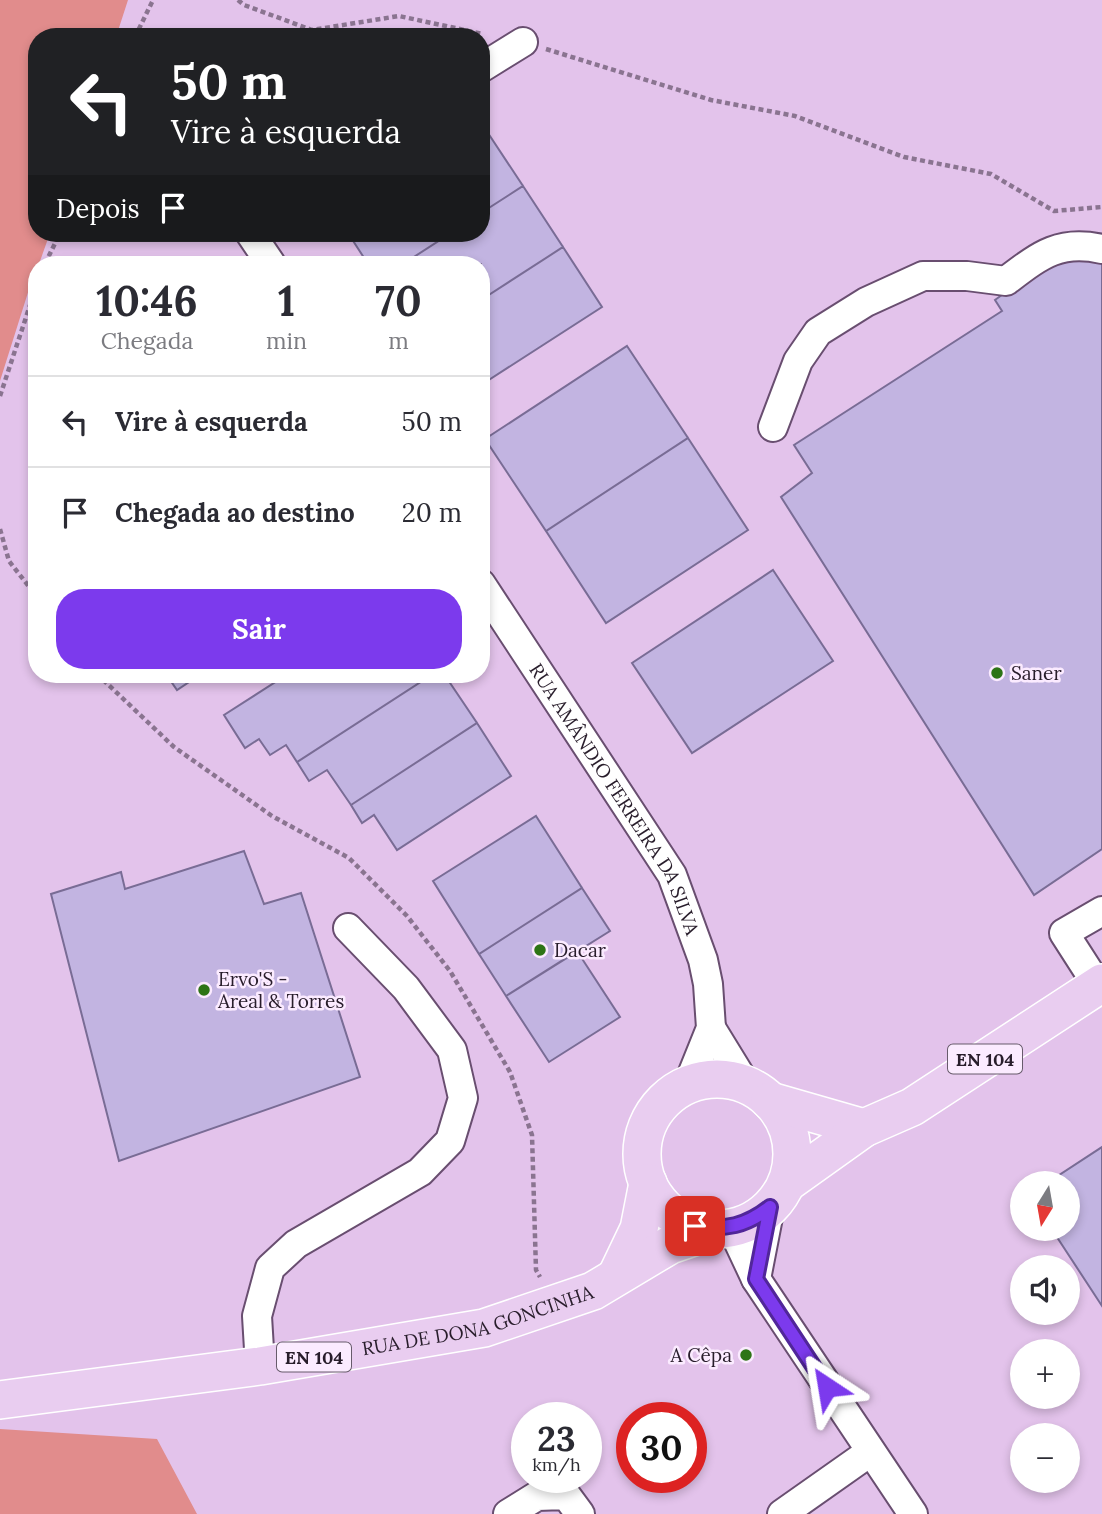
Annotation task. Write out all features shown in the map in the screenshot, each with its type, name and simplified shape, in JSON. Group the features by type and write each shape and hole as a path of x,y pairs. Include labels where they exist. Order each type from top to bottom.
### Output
{"main road":[{"name":"EN 104","path":"724,1228 753,1220 778,1195 864,1128 912,1107 1100,984"},
{"path":"724,1228 695,1226 675,1216 659,1202 648,1183 642,1160 644,1136 653,1115 668,1097 688,1085 717,1080 864,1128"},
{"path":"758,1093 783,1119 791,1140 792,1161 778,1195"},
{"name":"RUA DE DONA GONCINHA","path":"617,1275 639,1228 648,1183"},
{"name":"RUA DE DONA GONCINHA","path":"0,1400 260,1366 484,1328 593,1292 670,1245 724,1228"}],"street":[{"path":"490,62 523,42"},
{"path":"773,427 798,361 818,332 866,302 923,276 967,276 1006,281 1041,254 1079,244 1102,249"},
{"name":"RUA AMÂNDIO FERREIRA DA SILVA","path":"490,598 673,875 704,960 711,1028 688,1085"},
{"path":"1100,984 1064,933 1102,911"},
{"path":"260,1366 257,1316 270,1268 296,1244 420,1172 450,1141 463,1098 452,1050 406,988 348,928"},
{"name":"RUA AMÂNDIO FERREIRA DA SILVA","path":"711,1028 758,1093"},
{"path":"756,1279 778,1195"},
{"path":"724,1228 913,1514"},
{"path":"782,1514 870,1452"},
{"path":"508,1514 537,1496 566,1496 580,1514"}],"path":[{"path":"139,28 153,0"},
{"path":"238,0 244,5 307,28"},
{"path":"324,28 398,16 456,28"},
{"path":"490,35 523,42 712,100 795,116 904,157 991,174 1054,211 1102,207"},
{"path":"0,396 28,311"},
{"path":"0,529 9,561 28,585"}],"shaded area":[{"path":"0,0 128,0 119,28 28,28 28,242 47,242 42,256 28,256 28,292 0,381"},
{"path":"0,1429 157,1439 197,1514 0,1514"}],"building":[{"path":"490,136 523,186 490,207"},
{"path":"523,186 563,247 490,294 490,256 415,256 437,242 490,242 490,207"},
{"path":"354,242 437,242 415,256 363,256"},
{"path":"563,247 602,307 490,379 490,294"},
{"name":"Saner","path":"1068,254 1102,254 1102,849 1034,895 781,497 812,473 794,445 1002,311 995,300 1040,267"},
{"path":"627,346 688,438 546,531 490,447 490,436"},
{"path":"688,438 748,530 606,623 546,531"},
{"path":"773,570 833,661 692,753 632,663"},
{"path":"172,683 188,683 177,690"},
{"path":"274,683 419,683 297,762 286,745 270,755 259,739 245,748 224,715"},
{"path":"419,683 450,683 477,723 351,805 327,770 309,781 297,762"},
{"path":"477,723 511,776 397,850 374,815 362,823 351,805"},
{"path":"536,816 582,888 479,954 433,881"},
{"name":"Ervo'S - Areal & Torres","path":"244,851 264,904 301,893 360,1077 119,1161 51,894 121,872 125,889"},
{"path":"582,888 610,931 506,996 479,954"},
{"path":"577,951 620,1017 549,1062 506,996"},
{"path":"1102,1147 1102,1306 1080,1272 1080,1255 1069,1255 1060,1241 1080,1241 1080,1171 1065,1171"}],"place":[{"name":"Saner","path":"997,673"},
{"name":"Dacar","path":"540,950"},
{"name":"Ervo'S - Areal & Torres","path":"204,990"},
{"name":"A Cêpa","path":"746,1355"}],"route":[{"path":"695,1226 732,1228 753,1220 770,1207 756,1279 827,1387"}]}
